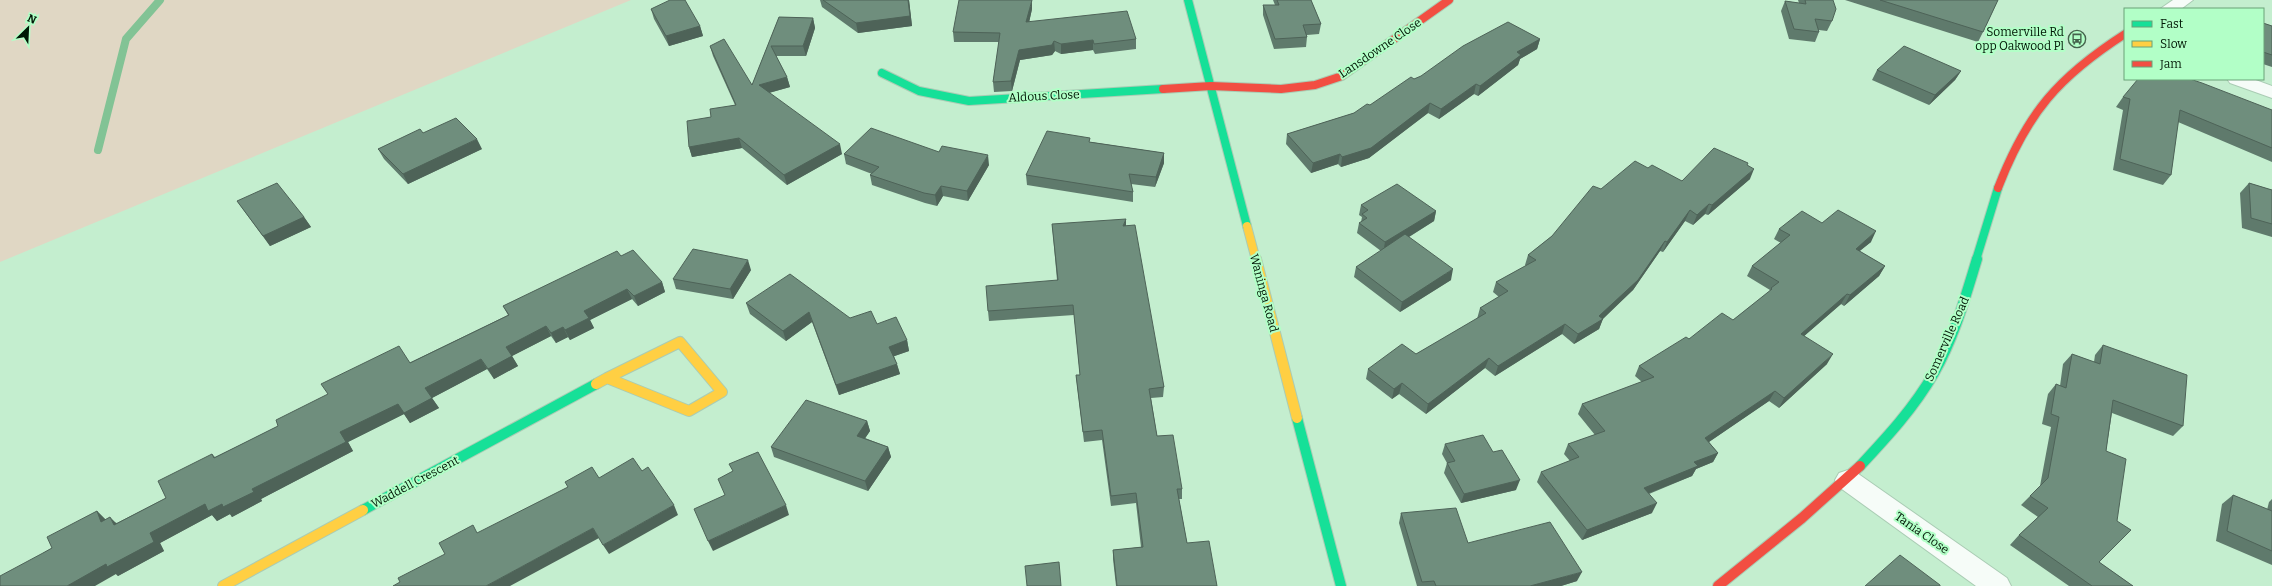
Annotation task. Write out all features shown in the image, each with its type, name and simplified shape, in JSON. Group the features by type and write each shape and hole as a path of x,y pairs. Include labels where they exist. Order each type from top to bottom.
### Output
{"street":[{"name":"Waninga Road","path":"1188,0 1340,586"},
{"name":"Lansdowne Close","path":"1211,86 1281,88 1315,85 1342,76 1449,0"},
{"path":"2171,8 2185,0"},
{"name":"Somerville Road","path":"1718,586 1848,480 1888,438 1925,387 1947,346 1964,305 2000,180 2019,135 2039,105 2073,72 2124,36"},
{"name":"Aldous Close","path":"882,72 919,91 969,101 1211,86"},
{"path":"2239,80 2272,92"},
{"name":"Waddell Crescent","path":"223,586 607,378 680,342 722,392 688,411 607,378"},
{"name":"Tania Close","path":"1848,480 1997,586"}],"shaded area":[{"path":"0,0 631,0 0,262"}],"building":[{"path":"670,0 685,0 700,26 666,36 651,9"},
{"path":"823,0 908,0 910,16 856,23"},
{"path":"959,0 1032,0 1026,22 1127,11 1136,39 1094,44 1093,40 1061,44 1054,41 1052,45 1019,50 1011,81 993,82 1000,33 953,32"},
{"path":"1277,0 1311,0 1321,24 1303,25 1307,37 1275,39 1263,5 1279,5"},
{"path":"1805,0 1833,0 1836,9 1832,21 1815,19 1819,32 1794,29 1785,1 1806,4"},
{"path":"1880,0 1998,0 1983,32"},
{"path":"779,17 813,18 803,46 771,46 787,77 759,85 840,144 784,175 739,138 689,147 687,121 711,117 710,109 736,105 710,46 724,39 752,85"},
{"path":"1508,22 1540,39 1517,52 1521,55 1480,86 1476,84 1441,109 1430,103 1371,148 1342,157 1340,154 1313,163 1287,134 1354,113 1367,104 1370,105 1411,77 1414,79 1421,76 1463,46"},
{"path":"2264,23 2272,26 2272,55 2264,52"},
{"path":"1904,46 1961,71 1935,95 1877,70"},
{"path":"2137,80 2193,80 2202,83 2272,110 2272,148 2180,110 2171,175 2120,159 2130,99 2123,97"},
{"path":"456,118 477,139 403,174 378,149 420,129 423,133"},
{"path":"871,128 939,152 942,146 988,155 967,191 941,186 935,195 924,193 870,175 879,167 844,154"},
{"path":"1047,131 1090,138 1089,142 1164,153 1156,177 1129,174 1133,192 1026,175"},
{"path":"1714,148 1748,163 1747,165 1754,169 1712,205 1709,204 1697,215 1690,210 1667,242 1665,241 1638,280 1599,316 1603,319 1578,334 1565,324 1498,366 1489,358 1428,404 1402,383 1394,389 1368,369 1402,344 1416,354 1486,313 1480,308 1508,291 1496,282 1536,260 1528,255 1552,236 1593,186 1601,189 1635,161 1648,168 1652,165 1682,181"},
{"path":"277,183 304,217 263,236 237,201"},
{"path":"2249,183 2272,190 2272,224 2251,218"},
{"path":"1397,184 1436,211 1385,242 1359,223 1367,218 1362,214 1368,210 1361,205"},
{"path":"1838,210 1876,231 1856,249 1885,266 1850,295 1847,294 1801,334 1833,354 1784,398 1775,391 1705,438 1718,453 1694,462 1698,466 1644,488 1657,503 1587,530 1541,472 1579,457 1568,444 1605,431 1582,404 1654,377 1639,366 1686,337 1689,339 1722,313 1733,320 1779,282 1752,266 1790,235 1779,229 1802,211 1822,223"},
{"path":"1126,219 1123,226 1135,225 1164,387 1149,389 1157,436 1173,435 1182,489 1177,489 1187,543 1209,541 1217,586 1117,586 1113,550 1143,547 1136,493 1111,496 1102,430 1083,432 1076,375 1080,375 1073,305 988,311 986,286 1058,280 1052,224"},
{"path":"1405,234 1453,269 1402,302 1356,267"},
{"path":"693,249 748,260 730,289 673,279"},
{"path":"633,250 662,282 634,296 627,289 584,311 589,318 565,330 563,327 551,333 546,326 506,347 512,356 488,369 481,359 425,388 432,398 404,413 398,404 340,432 346,442 252,489 254,492 223,507 222,504 208,511 205,504 150,533 154,542 107,567 106,564 67,586 0,586 0,576 52,548 47,537 97,511 101,522 110,517 114,525 166,498 158,481 212,454 214,458 278,426 276,420 328,394 321,384 399,346 410,363 509,315 503,306 617,251 621,256"},
{"path":"790,274 850,318 871,311 877,324 896,317 907,340 889,347 897,364 836,385 809,312 783,331 746,303"},
{"path":"2103,345 2187,375 2183,426 2113,400 2106,451 2126,459 2117,521 2131,530 2099,562 2133,586 2092,586 2019,535 2048,508 2030,496 2048,478 2059,417 2051,414 2056,384 2066,388 2072,354 2100,364"},
{"path":"806,400 867,421 857,436 888,447 865,481 771,447"},
{"path":"1483,435 1493,452 1502,450 1520,480 1464,494 1447,463 1455,461 1445,444"},
{"path":"758,452 786,505 708,541 694,509 725,495 718,479 733,471 729,464"},
{"path":"633,458 642,471 648,467 674,505 603,545 593,528 486,586 393,586 400,582 398,578 445,554 439,543 473,525 477,533 568,487 565,482 592,467 599,478"},
{"path":"2233,495 2272,511 2272,551 2227,531"},
{"path":"1456,508 1468,543 1550,522 1582,572 1530,586 1436,586 1434,581 1422,582 1401,513"},
{"path":"1900,555 1940,585 1940,586 1865,586"},
{"path":"1059,562 1061,586 1027,586 1025,566"}],"waterway":[{"path":"98,150 126,39 160,0"}],"traffic: fast":[{"path":"1188,0 1247,226"},
{"path":"882,73 919,91 969,101 1163,89"},
{"path":"1860,466 1915,402 1925,388 1942,358 1959,317 1998,188"},
{"path":"363,510 596,384"},
{"path":"1297,418 1341,586"}],"traffic: slow":[{"path":"1247,226 1297,418"},
{"path":"596,384 607,378 680,342 722,392 689,411 607,378"},
{"path":"223,586 363,510"}],"traffic: jam":[{"path":"1163,89 1211,86 1281,89 1315,85 1342,76 1449,0"},
{"path":"1998,188 2019,138 2046,99 2062,81 2081,65 2101,49 2124,35"},
{"path":"1718,586 1802,518 1860,466"}],"place":[{"name":"Somerville Rd opp Oakwood Pl","path":"2077,39"}]}
